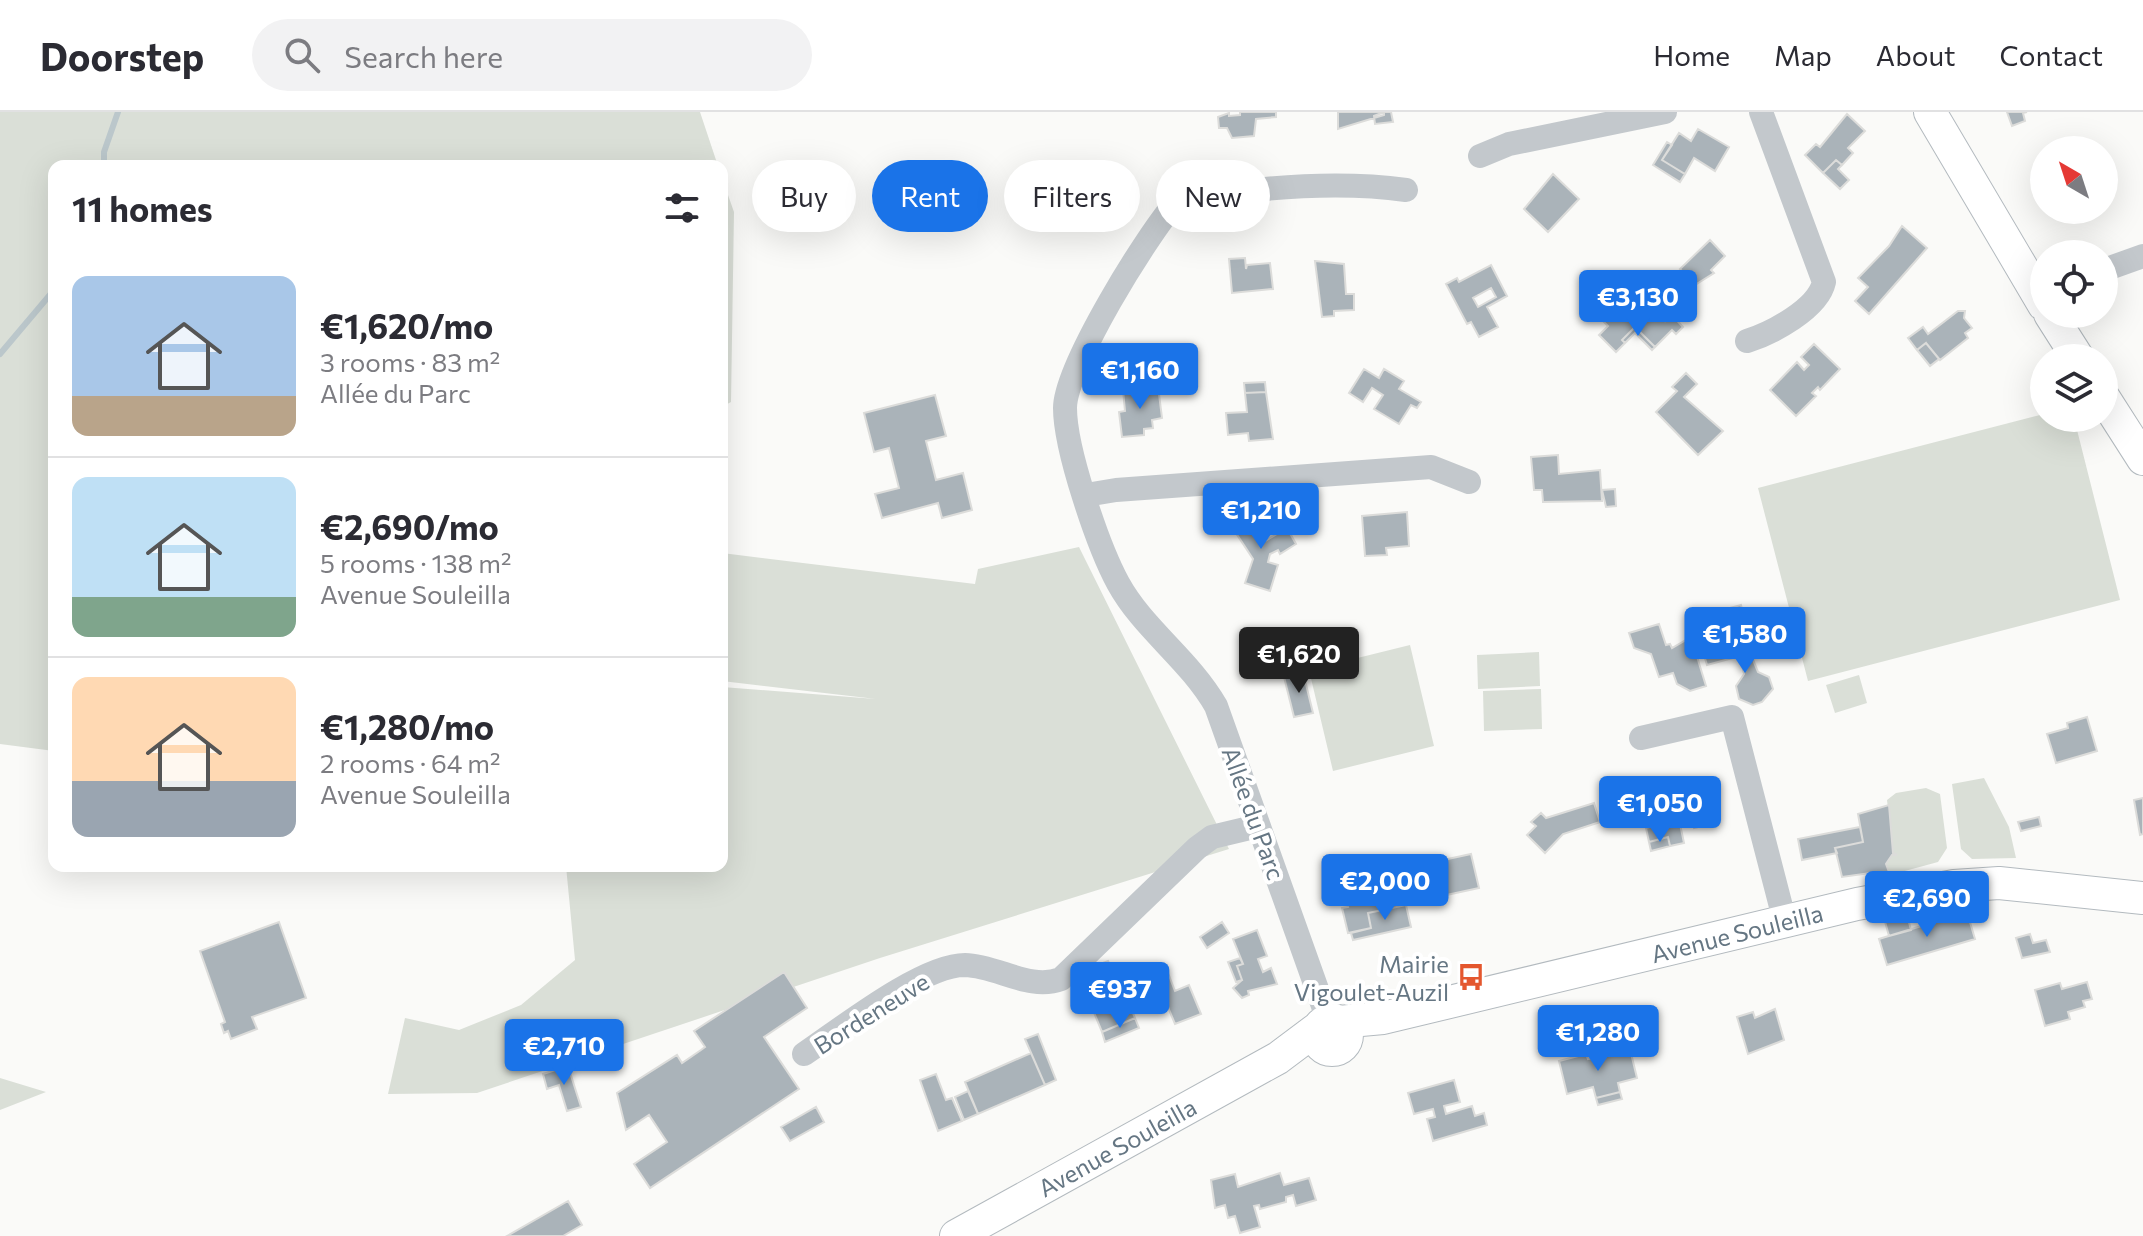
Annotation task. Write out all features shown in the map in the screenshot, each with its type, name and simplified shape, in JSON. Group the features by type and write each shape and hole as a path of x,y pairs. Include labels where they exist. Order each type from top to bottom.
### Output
{"street":[{"path":"1480,156 1509,144 1665,112"},
{"path":"1747,341 1776,331 1822,292 1824,282 1761,112"},
{"path":"1930,112 2030,281"},
{"name":"Allée du Parc","path":"1331,1032 1216,706 1186,661 1138,612 1118,583 1086,495 1067,429 1065,406 1070,384 1133,261 1177,201 1220,194 1365,184 1406,190"},
{"path":"2118,265 2143,256"},
{"path":"2118,420 2143,459"},
{"path":"1086,495 1116,490 1431,467 1469,482"},
{"path":"1641,738 1732,717 1785,922"},
{"name":"Bordeneuve","path":"804,1054 878,1002 946,967 987,966 1048,984 1061,979 1197,848 1212,837 1258,826"},
{"name":"Avenue Souleilla","path":"956,1236 1278,1058 1331,1032 1901,894 1999,883 2143,898"}],"shaded area":[{"path":"0,112 700,112 716,160 48,160 48,750 0,744"},
{"path":"728,195 734,212 731,402 728,404"},
{"path":"2030,418 2030,432 2078,432 2120,600 1808,681 1758,488"},
{"path":"1079,547 1229,849 880,958 477,1093 388,1094 405,1018 459,1030 521,1005 575,960 567,872 728,872 728,687 876,699 728,682 728,554 975,584 978,569"},
{"path":"1410,645 1434,746 1333,771 1309,670"},
{"path":"1539,652 1540,686 1478,689 1477,655"},
{"path":"1859,675 1867,703 1835,713 1826,685"},
{"path":"1541,689 1542,729 1484,731 1483,691"},
{"path":"1984,778 2009,827 2016,858 1972,859 1961,849 1952,784"},
{"path":"1926,788 1940,794 1947,848 1938,862 1890,875 1886,864 1892,855 1896,855 1893,853 1887,800 1896,793"},
{"path":"0,1078 46,1092 0,1110"}],"building":[{"path":"1240,112 1276,112 1276,117 1256,119 1254,136 1232,138 1227,128 1219,128 1218,117 1229,113 1229,116 1240,115"},
{"path":"1338,112 1384,112 1384,115 1338,129"},
{"path":"1391,112 1393,122 1375,124 1374,116"},
{"path":"2007,112 2027,112 2023,113 2025,121 2012,126"},
{"path":"1847,114 1865,131 1848,148 1853,153 1842,165 1836,160 1823,173 1805,155 1816,144 1820,147"},
{"path":"1698,129 1729,147 1715,171 1694,158 1685,174 1662,160 1679,133 1691,141"},
{"path":"1667,142 1672,145 1662,160 1685,174 1680,182 1653,165"},
{"path":"1836,160 1842,165 1838,169 1849,180 1840,189 1823,173"},
{"path":"1553,174 1579,199 1548,232 1524,209"},
{"path":"1902,226 1927,248 1869,314 1855,301 1868,287 1858,278 1889,246"},
{"path":"1710,240 1725,256 1711,270 1714,273 1695,285 1680,269"},
{"path":"1245,258 1246,269 1247,265 1270,263 1273,289 1232,293 1229,259"},
{"path":"1315,261 1344,264 1346,294 1354,294 1354,310 1334,311 1334,316 1322,317"},
{"path":"1491,265 1507,296 1487,307 1498,327 1479,337 1471,322 1467,324 1446,284 1457,278 1459,282","holes":["1491,288 1496,297 1478,307 1473,298"]},
{"path":"1647,293 1654,301 1649,306 1665,321 1671,314 1683,327 1676,334 1672,330 1655,347 1635,327 1622,340 1625,343 1616,352 1599,335 1608,326 1601,319 1614,306 1624,316"},
{"path":"1958,311 1965,311 1964,318 1972,328 1965,333 1968,338 1940,360 1926,343 1917,350 1908,338 1923,327 1928,334"},
{"path":"1635,327 1655,347 1652,350 1635,333 1625,343 1622,340"},
{"path":"1926,343 1939,359 1930,366 1917,350"},
{"path":"1814,344 1840,369 1820,390 1818,387 1812,393 1816,396 1796,416 1770,390 1797,362 1804,370 1809,365 1801,357"},
{"path":"1364,369 1379,378 1384,369 1404,381 1399,389 1421,402 1417,408 1411,405 1399,424 1374,409 1383,395 1372,388 1363,402 1349,393"},
{"path":"1686,373 1697,384 1684,397 1723,431 1698,455 1656,412 1677,391 1672,387"},
{"path":"1265,382 1266,392 1245,393 1244,383"},
{"path":"1158,386 1162,418 1152,420 1153,428 1144,429 1144,435 1122,437 1119,412 1125,411 1123,390"},
{"path":"1266,392 1273,439 1249,441 1248,433 1228,435 1226,413 1247,412 1245,393"},
{"path":"935,395 946,436 926,441 936,480 963,473 972,510 942,518 938,503 882,518 875,494 899,488 889,448 874,452 864,413"},
{"path":"1558,455 1559,474 1600,470 1602,501 1543,502 1542,490 1534,490 1531,457"},
{"path":"1615,489 1616,506 1606,507 1602,490"},
{"path":"1407,512 1409,546 1386,548 1387,555 1365,556 1362,516"},
{"path":"1249,513 1265,541 1287,528 1296,544 1280,554 1278,550 1270,554 1268,562 1278,565 1270,591 1245,583 1253,559 1230,524"},
{"path":"1741,605 1746,626 1762,622 1763,628 1768,626 1772,639 1764,650 1750,653 1747,645 1727,651 1718,616 1722,610"},
{"path":"1659,624 1666,645 1670,644 1672,648 1691,637 1706,686 1690,691 1677,684 1673,673 1659,677 1651,654 1634,648 1629,633"},
{"path":"1747,645 1758,672 1769,677 1773,689 1762,702 1753,705 1739,699 1736,686 1744,674 1740,656 1707,665 1704,655"},
{"path":"1293,658 1296,674 1286,675 1283,660"},
{"path":"1303,672 1313,713 1294,717 1284,677"},
{"path":"2087,717 2097,751 2056,763 2047,734 2068,728 2067,723"},
{"path":"1711,790 1719,822 1694,828 1692,821 1680,824 1684,843 1670,846 1668,837 1649,842 1646,828 1653,826 1650,813 1685,805 1683,797"},
{"path":"2143,798 2143,834 2140,835 2134,800"},
{"path":"1594,803 1600,822 1563,834 1545,853 1527,835 1536,826 1531,822 1541,813 1546,818"},
{"path":"1889,805 1893,853 1897,855 1892,855 1886,864 1890,875 1873,879 1870,873 1842,877 1835,848 1863,842 1858,814"},
{"path":"2039,817 2041,826 2021,831 2018,822"},
{"path":"1860,827 1863,842 1835,848 1837,853 1802,860 1798,839"},
{"path":"1668,837 1670,846 1651,851 1649,842"},
{"path":"1471,854 1479,888 1428,899 1420,865"},
{"path":"1381,869 1392,895 1403,892 1406,905 1368,913 1371,928 1348,933 1342,908 1348,907 1343,883"},
{"path":"1406,905 1411,927 1353,940 1351,933 1371,928 1368,913"},
{"path":"1906,911 1911,930 1889,936 1884,918"},
{"path":"1967,912 1975,939 1887,965 1879,939"},
{"path":"279,922 306,998 252,1017 257,1029 231,1039 228,1031 224,1033 221,1024 225,1022 200,951"},
{"path":"1222,922 1229,933 1207,948 1200,937"},
{"path":"1257,930 1267,956 1258,959 1263,972 1271,968 1277,984 1248,991 1249,995 1242,998 1233,988 1242,980 1237,966 1243,964 1233,939"},
{"path":"2030,934 2033,943 2046,940 2050,952 2022,958 2016,938"},
{"path":"1240,958 1243,964 1237,966 1242,980 1236,982 1228,962"},
{"path":"1108,961 1116,980 1155,964 1160,977 1168,973 1175,991 1189,985 1201,1014 1175,1024 1160,988 1128,1001 1135,1018 1102,1032 1081,981 1092,974 1098,987 1108,983 1100,964"},
{"path":"784,972 807,1008 764,1037 799,1089 650,1188 634,1164 667,1142 649,1115 626,1130 617,1093 677,1055 682,1063 701,1050 705,1047 694,1031"},
{"path":"2087,982 2092,999 2083,1001 2085,1007 2068,1012 2070,1019 2045,1026 2035,990 2060,983 2062,989"},
{"path":"1775,1009 1784,1040 1748,1054 1737,1017 1753,1012 1755,1018"},
{"path":"1135,1018 1139,1028 1105,1042 1102,1032"},
{"path":"1038,1034 1056,1080 1045,1085 1025,1039"},
{"path":"1630,1049 1637,1078 1618,1083 1620,1092 1596,1098 1593,1087 1567,1094 1559,1061 1586,1054 1588,1059"},
{"path":"1031,1053 1045,1085 978,1114 965,1082"},
{"path":"568,1066 581,1107 567,1111 559,1085 547,1089 543,1074"},
{"path":"936,1074 946,1100 952,1098 962,1121 938,1131 920,1080"},
{"path":"1454,1080 1460,1102 1444,1106 1446,1114 1472,1106 1475,1116 1484,1113 1487,1125 1433,1141 1427,1119 1435,1117 1433,1109 1414,1114 1408,1093"},
{"path":"968,1091 978,1114 964,1120 955,1097"},
{"path":"1620,1092 1622,1099 1598,1105 1596,1098"},
{"path":"816,1107 824,1122 790,1141 781,1127"},
{"path":"1280,1173 1284,1185 1309,1178 1316,1200 1296,1206 1293,1195 1286,1197 1286,1202 1260,1209 1259,1205 1254,1206 1260,1227 1240,1233 1235,1216 1228,1218 1225,1205 1215,1208 1211,1180 1235,1174 1238,1187"},
{"path":"568,1201 582,1225 563,1236 507,1236"}],"waterway":[{"path":"104,160 118,112"},
{"path":"0,354 48,297"}],"place":[{"name":"Mairie Vigoulet-Auzil","path":"1471,977"}]}
